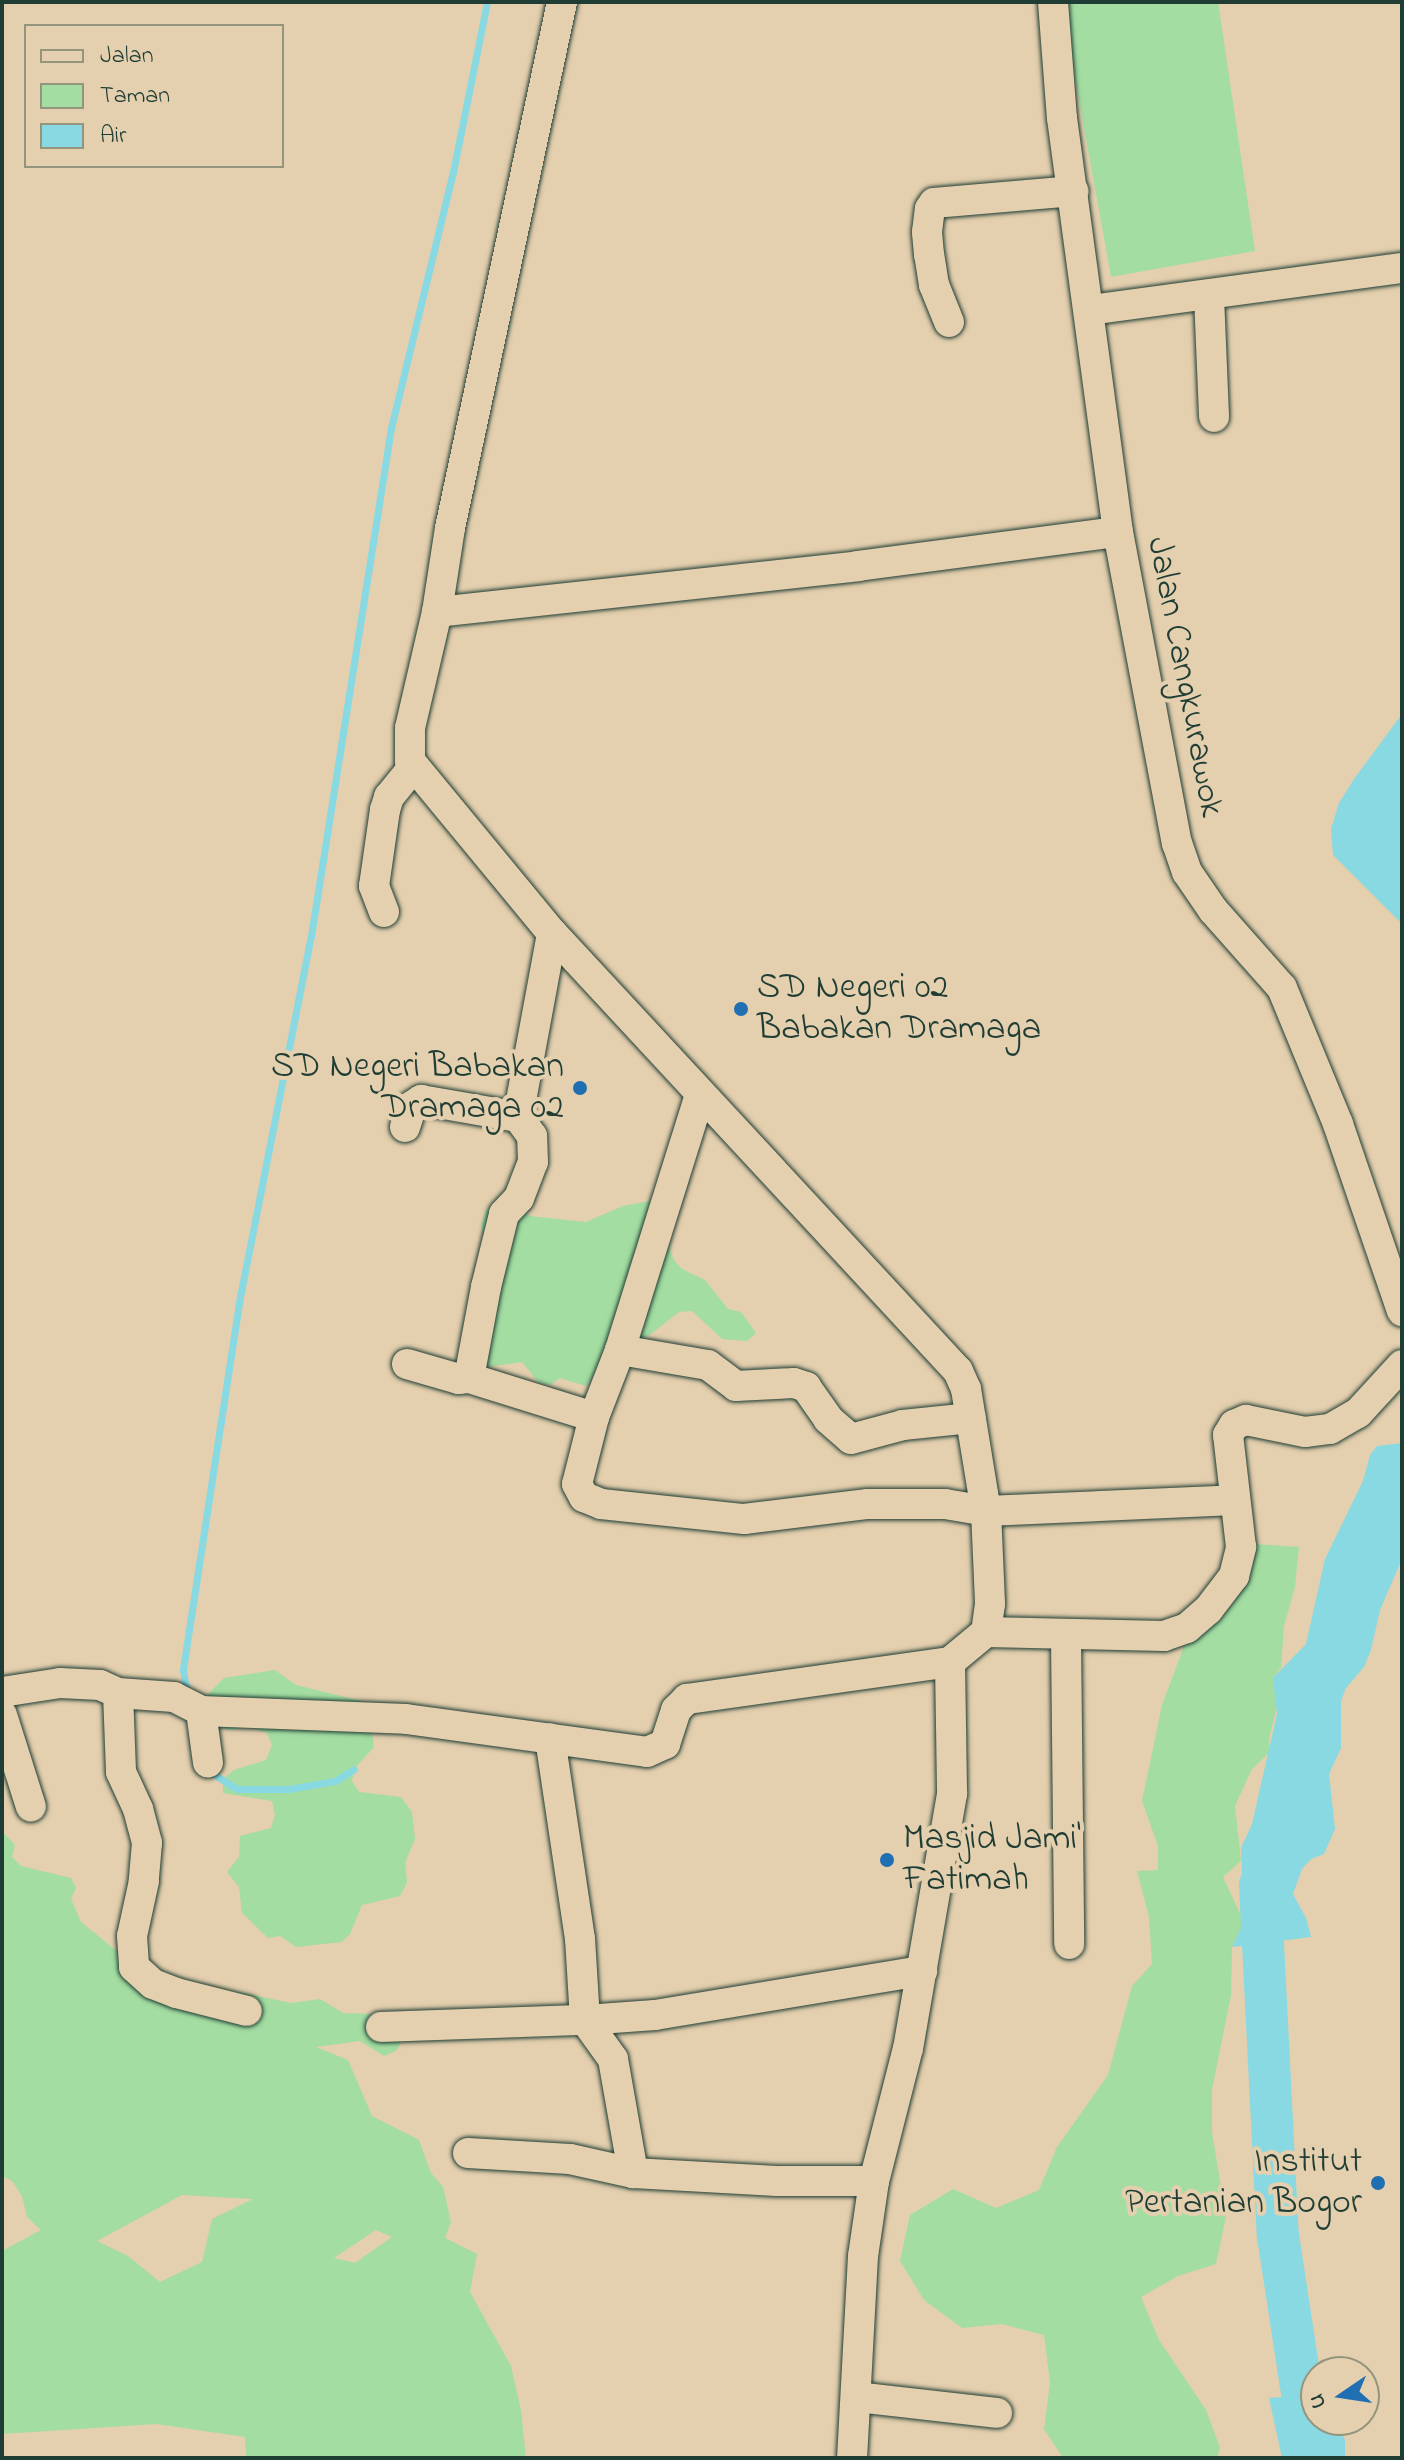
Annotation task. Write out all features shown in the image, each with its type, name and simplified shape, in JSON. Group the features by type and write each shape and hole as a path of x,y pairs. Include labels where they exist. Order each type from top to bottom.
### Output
{"street":[{"path":"2,1692 60,1683 100,1685 118,1693 191,1706 406,1719 647,1752 665,1744 676,1710 687,1699 950,1662 986,1632 990,1604 986,1511 966,1389 958,1371 552,933 413,767 410,728 437,612 450,528 562,2"},
{"name":"Jalan Cangkurawok","path":"1053,2 1062,118 1118,532 1172,820 1187,872 1230,932 1266,967 1282,988 1338,1124 1402,1311"},
{"path":"949,322 934,285 929,255 927,232 930,209 934,203 1073,191"},
{"path":"1090,310 1402,268"},
{"path":"1209,296 1214,417"},
{"path":"437,612 858,566 1118,532"},
{"path":"384,912 374,886 385,810 389,797 413,767"},
{"path":"518,1117 552,933"},
{"path":"700,1094 620,1350 594,1417 577,1484 584,1497 601,1504 744,1519 868,1504 945,1504 986,1511 1235,1500"},
{"path":"405,1127 412,1106 421,1100 518,1117 532,1136 533,1162 519,1198 504,1214 469,1378"},
{"path":"620,1350 708,1365 736,1386 794,1383 806,1387 828,1419 851,1439 903,1425 971,1418"},
{"path":"407,1364 459,1379 469,1378 594,1417"},
{"path":"986,1632 1164,1636 1187,1628 1208,1610 1234,1576 1241,1547 1228,1435 1234,1425 1246,1420 1305,1432 1330,1429 1358,1413 1402,1365"},
{"path":"1066,1636 1069,1944"},
{"path":"852,2458 863,2256 874,2181 908,2048 952,1794 950,1662"},
{"path":"118,1693 121,1772 141,1817 147,1843 144,1881 132,1936 134,1967 153,1984 176,1993 247,2011"},
{"path":"191,1706 208,1763"},
{"path":"2,1715 31,1807"},
{"path":"550,1738 580,1939 585,2020 613,2059 633,2173"},
{"path":"381,2027 655,2015 922,1971"},
{"path":"468,2153 570,2159 633,2173 777,2181 874,2181"},
{"path":"857,2397 997,2413"}],"green space":[{"path":"1065,2 1218,2 1255,251 1111,277 1066,28"},
{"path":"508,1198 530,1216 586,1222 623,1206 650,1201 674,1260 682,1269 705,1280 728,1309 741,1312 756,1333 747,1341 722,1339 692,1311 679,1312 651,1334 611,1356 586,1386 560,1378 550,1385 539,1383 522,1362 486,1367 487,1251 481,1225 485,1211 496,1201"},
{"path":"1255,1544 1299,1547 1295,1587 1284,1626 1281,1668 1273,1678 1278,1702 1269,1740 1270,1752 1252,1769 1235,1806 1241,1861 1223,1877 1244,1922 1232,1947 1231,1995 1212,2090 1212,2132 1226,2217 1216,2264 1178,2276 1141,2297 1159,2340 1206,2410 1220,2448 1217,2458 1063,2458 1044,2429 1050,2383 1044,2335 1002,2324 962,2328 924,2300 900,2261 910,2215 953,2189 996,2208 1039,2190 1057,2147 1108,2075 1132,1986 1152,1964 1149,1917 1137,1871 1158,1870 1158,1846 1142,1801 1162,1705 1199,1606"},
{"path":"275,1670 296,1685 361,1701 369,1711 374,1747 354,1769 352,1781 359,1792 401,1797 412,1812 415,1839 405,1863 407,1882 400,1896 362,1905 350,1934 342,1942 296,1947 280,1936 268,1938 242,1913 239,1887 227,1872 239,1857 240,1836 271,1828 275,1815 272,1801 223,1793 223,1779 234,1770 266,1760 272,1745 267,1733 248,1726 230,1730 218,1727 205,1705 209,1693 224,1678"},
{"path":"2,1831 15,1845 12,1857 21,1866 71,1878 76,1888 71,1899 81,1922 162,1988 199,2000 238,1992 291,2003 320,1999 343,2013 399,2015 403,2039 396,2051 384,2056 360,2041 316,2047 348,2060 372,2116 419,2140 431,2173 443,2187 451,2222 445,2238 477,2254 470,2292 511,2366 521,2410 526,2458 246,2458 245,2437 156,2424 2,2434 2,2251 41,2230 27,2217 22,2196 12,2181 2,2176","holes":["182,2195 253,2199 212,2219 202,2262 160,2282 128,2256 97,2241","376,2230 392,2237 355,2263 334,2258"]}],"water":[{"path":"1402,714 1402,924 1333,855 1331,829 1339,803"},
{"path":"1402,1443 1402,1559 1380,1610 1364,1667 1346,1688 1341,1701 1341,1748 1329,1774 1335,1829 1324,1854 1311,1859 1302,1869 1293,1894 1306,1918 1311,1937 1232,1947 1244,1921 1241,1848 1252,1824 1277,1714 1273,1678 1306,1644 1325,1559 1363,1481 1370,1455 1377,1446"},
{"path":"1300,2395 1300,2436 1343,2436 1345,2458 1282,2458 1269,2398"}],"waterway":[{"path":"187,1695 183,1669 241,1292 311,936 391,428 453,172 487,2"},
{"path":"209,1771 237,1789 289,1789 335,1781 354,1769"},
{"path":"1260,1885 1278,2236 1312,2458"}],"place":[{"name":"SD Negeri 02 Babakan Dramaga","path":"741,1009"},
{"name":"SD Negeri Babakan Dramaga 02","path":"580,1088"},
{"name":"Masjid Jami' Fatimah","path":"887,1860"},
{"name":"Institut Pertanian Bogor","path":"1378,2183"}]}
